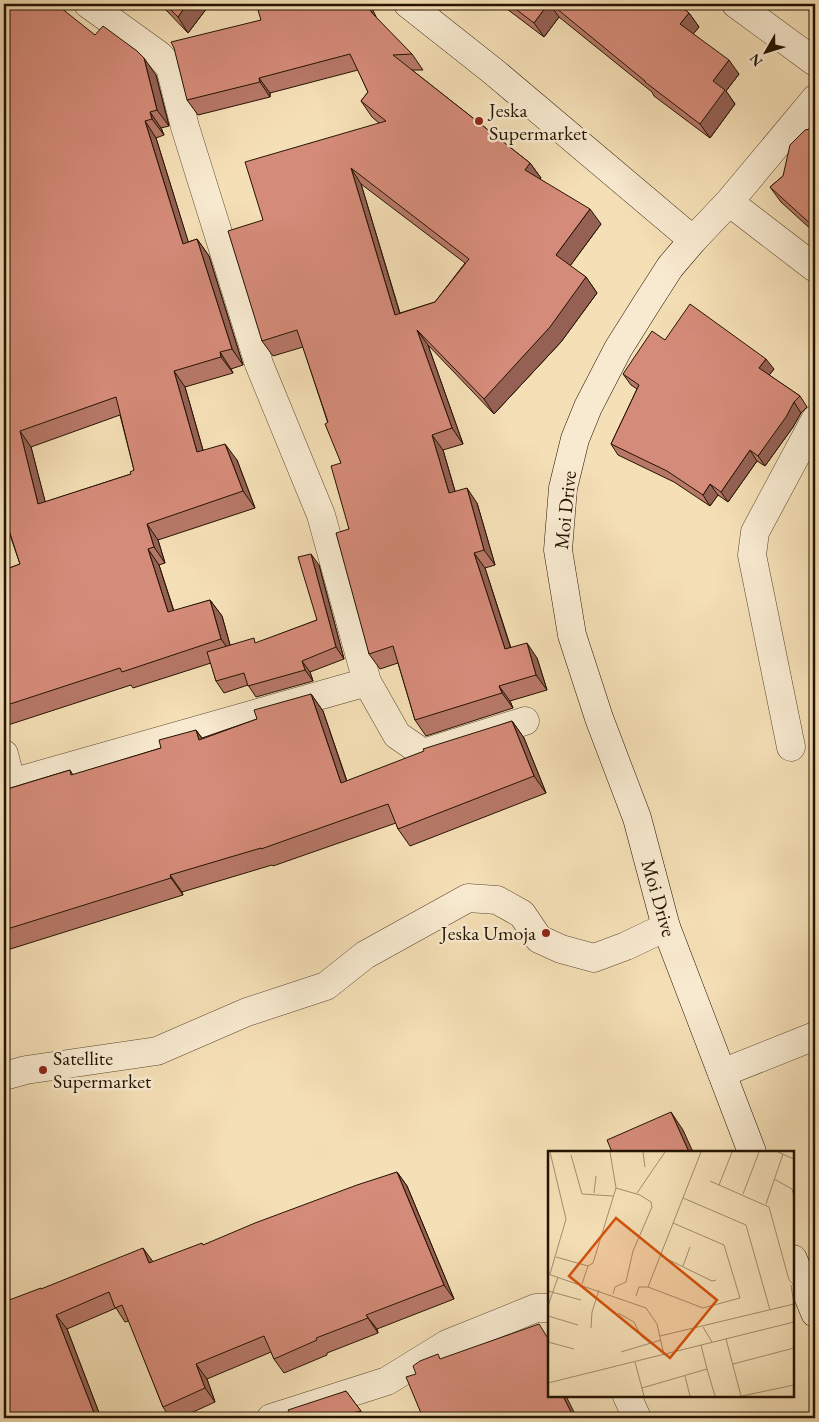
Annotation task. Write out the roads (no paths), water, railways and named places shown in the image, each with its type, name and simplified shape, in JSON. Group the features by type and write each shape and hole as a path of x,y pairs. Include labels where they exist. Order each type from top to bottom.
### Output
{"street":[{"path":"88,4 159,56 170,67 185,127 259,364 321,515 367,682 397,735 423,753 525,721"},
{"path":"408,4 494,72 693,240"},
{"path":"736,4 815,62"},
{"name":"Moi Drive","path":"752,1151 666,927 636,818 599,718 572,635 558,550 563,488 576,439 588,407 618,349 670,267 729,202 815,99"},
{"path":"729,202 815,268"},
{"path":"790,747 752,555 755,532 815,420"},
{"path":"4,754 8,783 367,682"},
{"path":"4,1076 26,1070 157,1051 247,1012 326,986 365,955 468,898 497,900 522,914 539,939 561,949 594,958 626,946 666,927"},
{"path":"722,1073 815,1036"},
{"path":"794,1261 815,1313"},
{"path":"271,1418 387,1380 447,1344 536,1308 548,1308"},
{"path":"627,1397 637,1418"}],"place":[{"name":"Jeska Supermarket","path":"479,121"},
{"name":"Jeska Umoja","path":"546,933"},
{"name":"Satellite Supermarket","path":"43,1070"}]}
